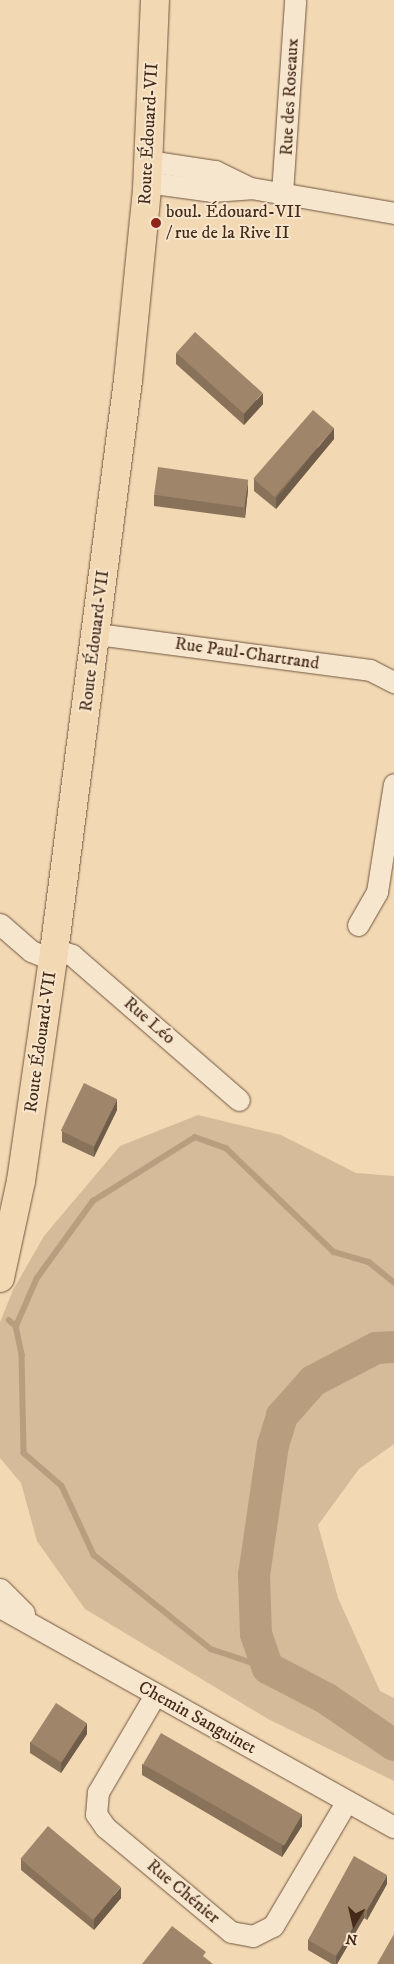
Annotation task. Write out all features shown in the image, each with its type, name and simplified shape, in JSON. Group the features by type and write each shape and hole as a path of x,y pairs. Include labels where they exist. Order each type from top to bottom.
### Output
{"main road":[{"name":"Route Édouard-VII","path":"0,1278 21,1181 54,954 97,634 138,301 148,172 155,0"}],"street":[{"name":"Rue des Roseaux","path":"282,194 295,0"},
{"path":"148,172 215,171 251,188 394,213"},
{"name":"Rue Paul-Chartrand","path":"97,634 370,670 394,682"},
{"path":"358,925 377,892 394,784"},
{"name":"Rue Léo","path":"0,924 31,951 72,955 239,1100"},
{"path":"0,1589 35,1626"},
{"name":"Chemin Sanguinet","path":"0,1607 394,1827"},
{"name":"Rue Chénier","path":"155,1694 98,1792 96,1814 105,1827 231,1932 253,1936 273,1926 347,1801"}],"shaded area":[{"path":"198,1115 281,1135 356,1173 394,1176 394,1444 359,1469 318,1525 338,1598 380,1691 394,1698 394,1781 268,1719 85,1609 37,1541 21,1483 0,1458 0,1322 13,1290 44,1236 120,1146"}],"building":[{"path":"195,332 263,393 244,414 176,353"},
{"path":"313,410 334,428 274,497 253,479"},
{"path":"158,467 248,480 244,507 154,495"},
{"path":"84,1083 117,1099 94,1147 61,1131"},
{"path":"56,1703 87,1723 61,1763 30,1742"},
{"path":"161,1733 302,1814 284,1846 143,1764"},
{"path":"48,1826 121,1887 93,1920 20,1859"},
{"path":"354,1856 387,1875 367,1910 364,1909 336,1956 308,1940"},
{"path":"172,1926 206,1952 203,1956 213,1964 142,1964"},
{"path":"394,1934 394,1964 377,1964"}],"waterway":[{"path":"16,1326 37,1278 93,1201 195,1137 226,1148 334,1252 369,1262 394,1282"},
{"path":"9,1320 16,1326 22,1355 24,1453 62,1486 94,1555 211,1649 268,1668"},
{"path":"394,1347 376,1348 313,1381 282,1416 273,1445 254,1575 256,1634 268,1668 327,1699 394,1745"}],"place":[{"name":"boul. Édouard-VII / rue de la Rive II","path":"156,223"}]}
